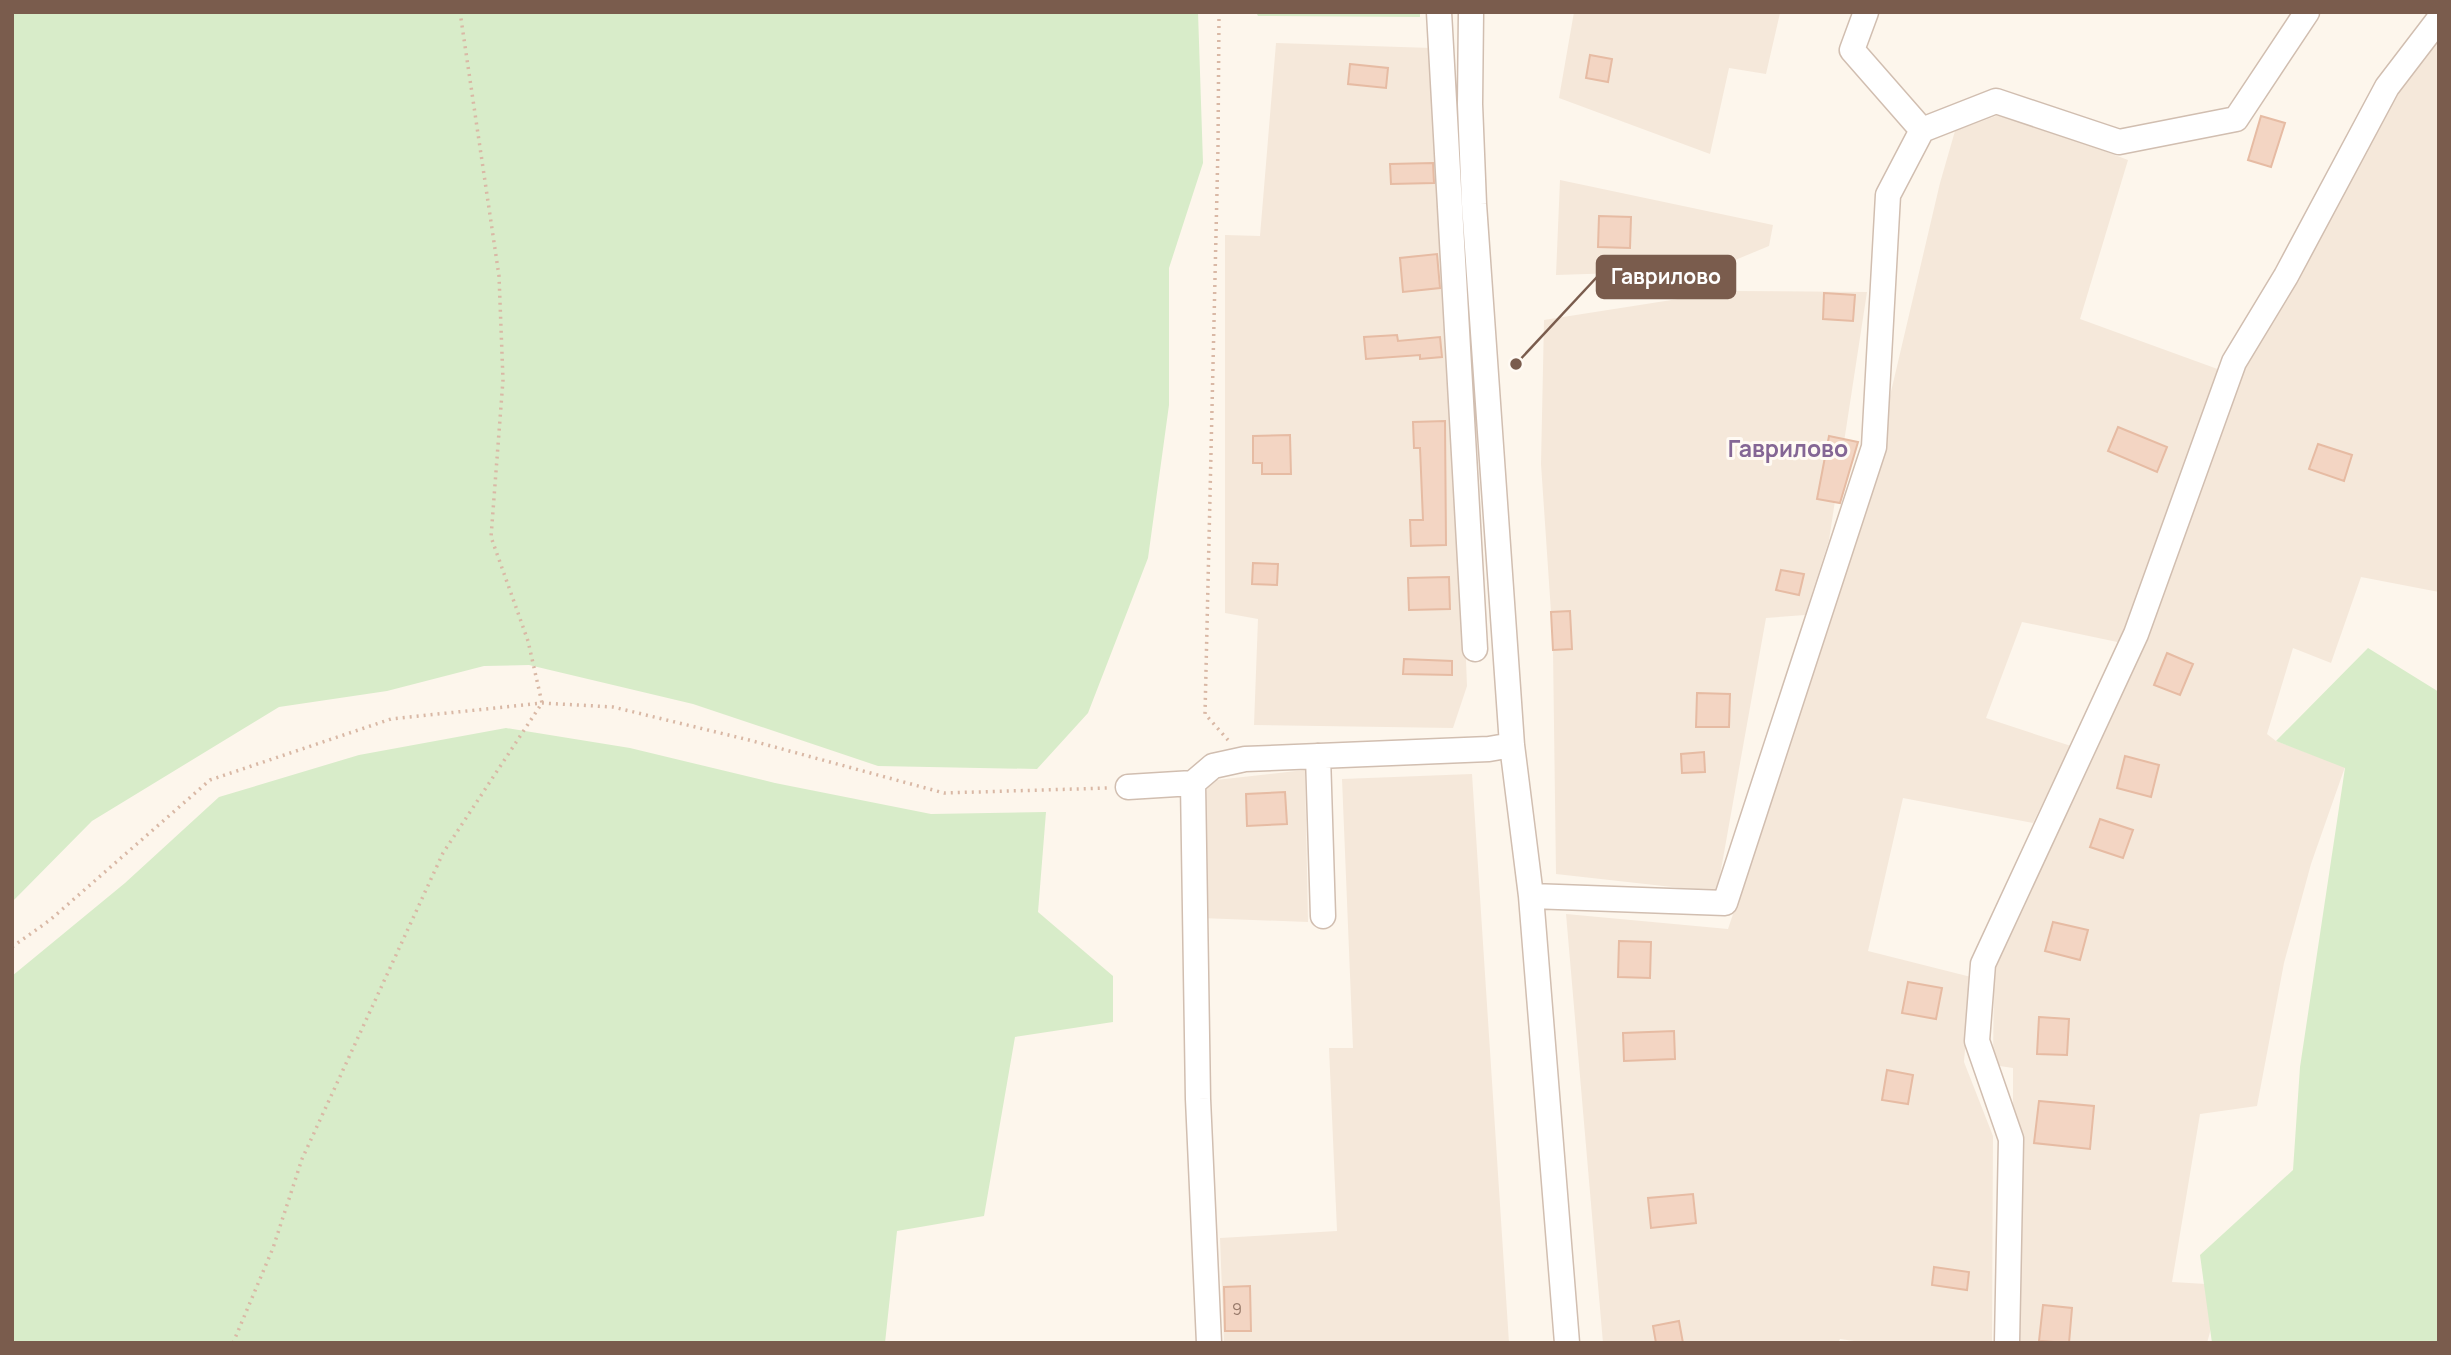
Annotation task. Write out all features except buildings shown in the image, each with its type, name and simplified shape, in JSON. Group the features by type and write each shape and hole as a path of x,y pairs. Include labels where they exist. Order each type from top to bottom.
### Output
{"street":[{"path":"1439,12 1475,649"},
{"path":"1471,12 1469,104 1474,204 1513,745 1531,896 1567,1343"},
{"path":"1866,12 1852,50 1922,130"},
{"path":"1531,896 1725,903 1874,447 1888,195 1922,130 1996,102 2119,142 2236,119 2307,12"},
{"path":"2007,1343 2011,1139 1977,1041 1983,964 2136,634 2234,362 2286,276 2388,87 2439,19"},
{"path":"1128,787 1193,783 1213,765 1245,759 1489,750 1513,745"},
{"path":"1318,757 1324,916"},
{"path":"1193,783 1198,1099 1209,1343"}],"path":[{"path":"233,1343 273,1248 302,1159 443,853 542,703 528,641 491,537 503,380 499,276 460,12"},
{"path":"1219,12 1218,175 1205,714 1245,759"},
{"path":"12,947 50,919 210,780 391,719 542,703 613,708 749,740 944,793 1128,787"}],"shaded area":[{"path":"1574,12 1780,13 1766,74 1729,68 1710,154 1559,98"},
{"path":"2439,33 2439,592 2361,577 2331,663 2293,648 2267,734 2276,741 2345,767 2311,864 2284,963 2257,1106 2200,1114 2172,1282 2223,1285 2207,1343 2013,1343 2013,1068 1993,1065 1994,966 2152,604 2244,371 2387,100"},
{"path":"1276,43 1432,48 1456,399 1467,686 1453,728 1254,725 1258,619 1225,613 1225,235 1260,236"},
{"path":"2004,113 2128,160 2080,319 2223,371 2122,643 2022,622 1986,718 2071,746 2033,823 1903,798 1868,951 1971,977 1964,1062 1993,1136 1992,1343 1868,1343 1840,1339 1838,1343 1603,1343 1566,914 1728,929 1791,741 1871,477 1940,183 1955,131"},
{"path":"1560,180 1773,225 1769,246 1711,270 1556,275"},
{"path":"1729,291 1867,292 1829,540 1805,615 1766,618 1717,892 1556,874 1553,650 1572,649 1570,611 1551,612 1541,464 1544,320"},
{"path":"1305,770 1308,922 1201,918 1207,781"},
{"path":"1472,774 1509,1343 1224,1343 1220,1238 1337,1231 1329,1048 1353,1048 1342,779"}],"green space":[{"path":"12,12 1198,12 1203,163 1169,268 1169,405 1148,558 1088,713 1037,769 878,766 693,704 529,665 484,666 387,691 279,707 92,821 12,902"},
{"path":"1256,12 1420,12 1420,17 1258,16"},
{"path":"2368,648 2439,692 2439,1343 2212,1343 2200,1255 2293,1170 2300,1067 2345,768 2276,741"},
{"path":"506,728 630,748 775,783 931,814 1046,812 1038,912 1113,976 1113,1022 1015,1037 984,1216 897,1231 885,1343 12,1343 12,976 125,883 219,797 359,755"}],"place":[{"name":"Гаврилово","path":"1516,364"}],"district":[{"name":"Гаврилово","path":"1788,449"}]}
